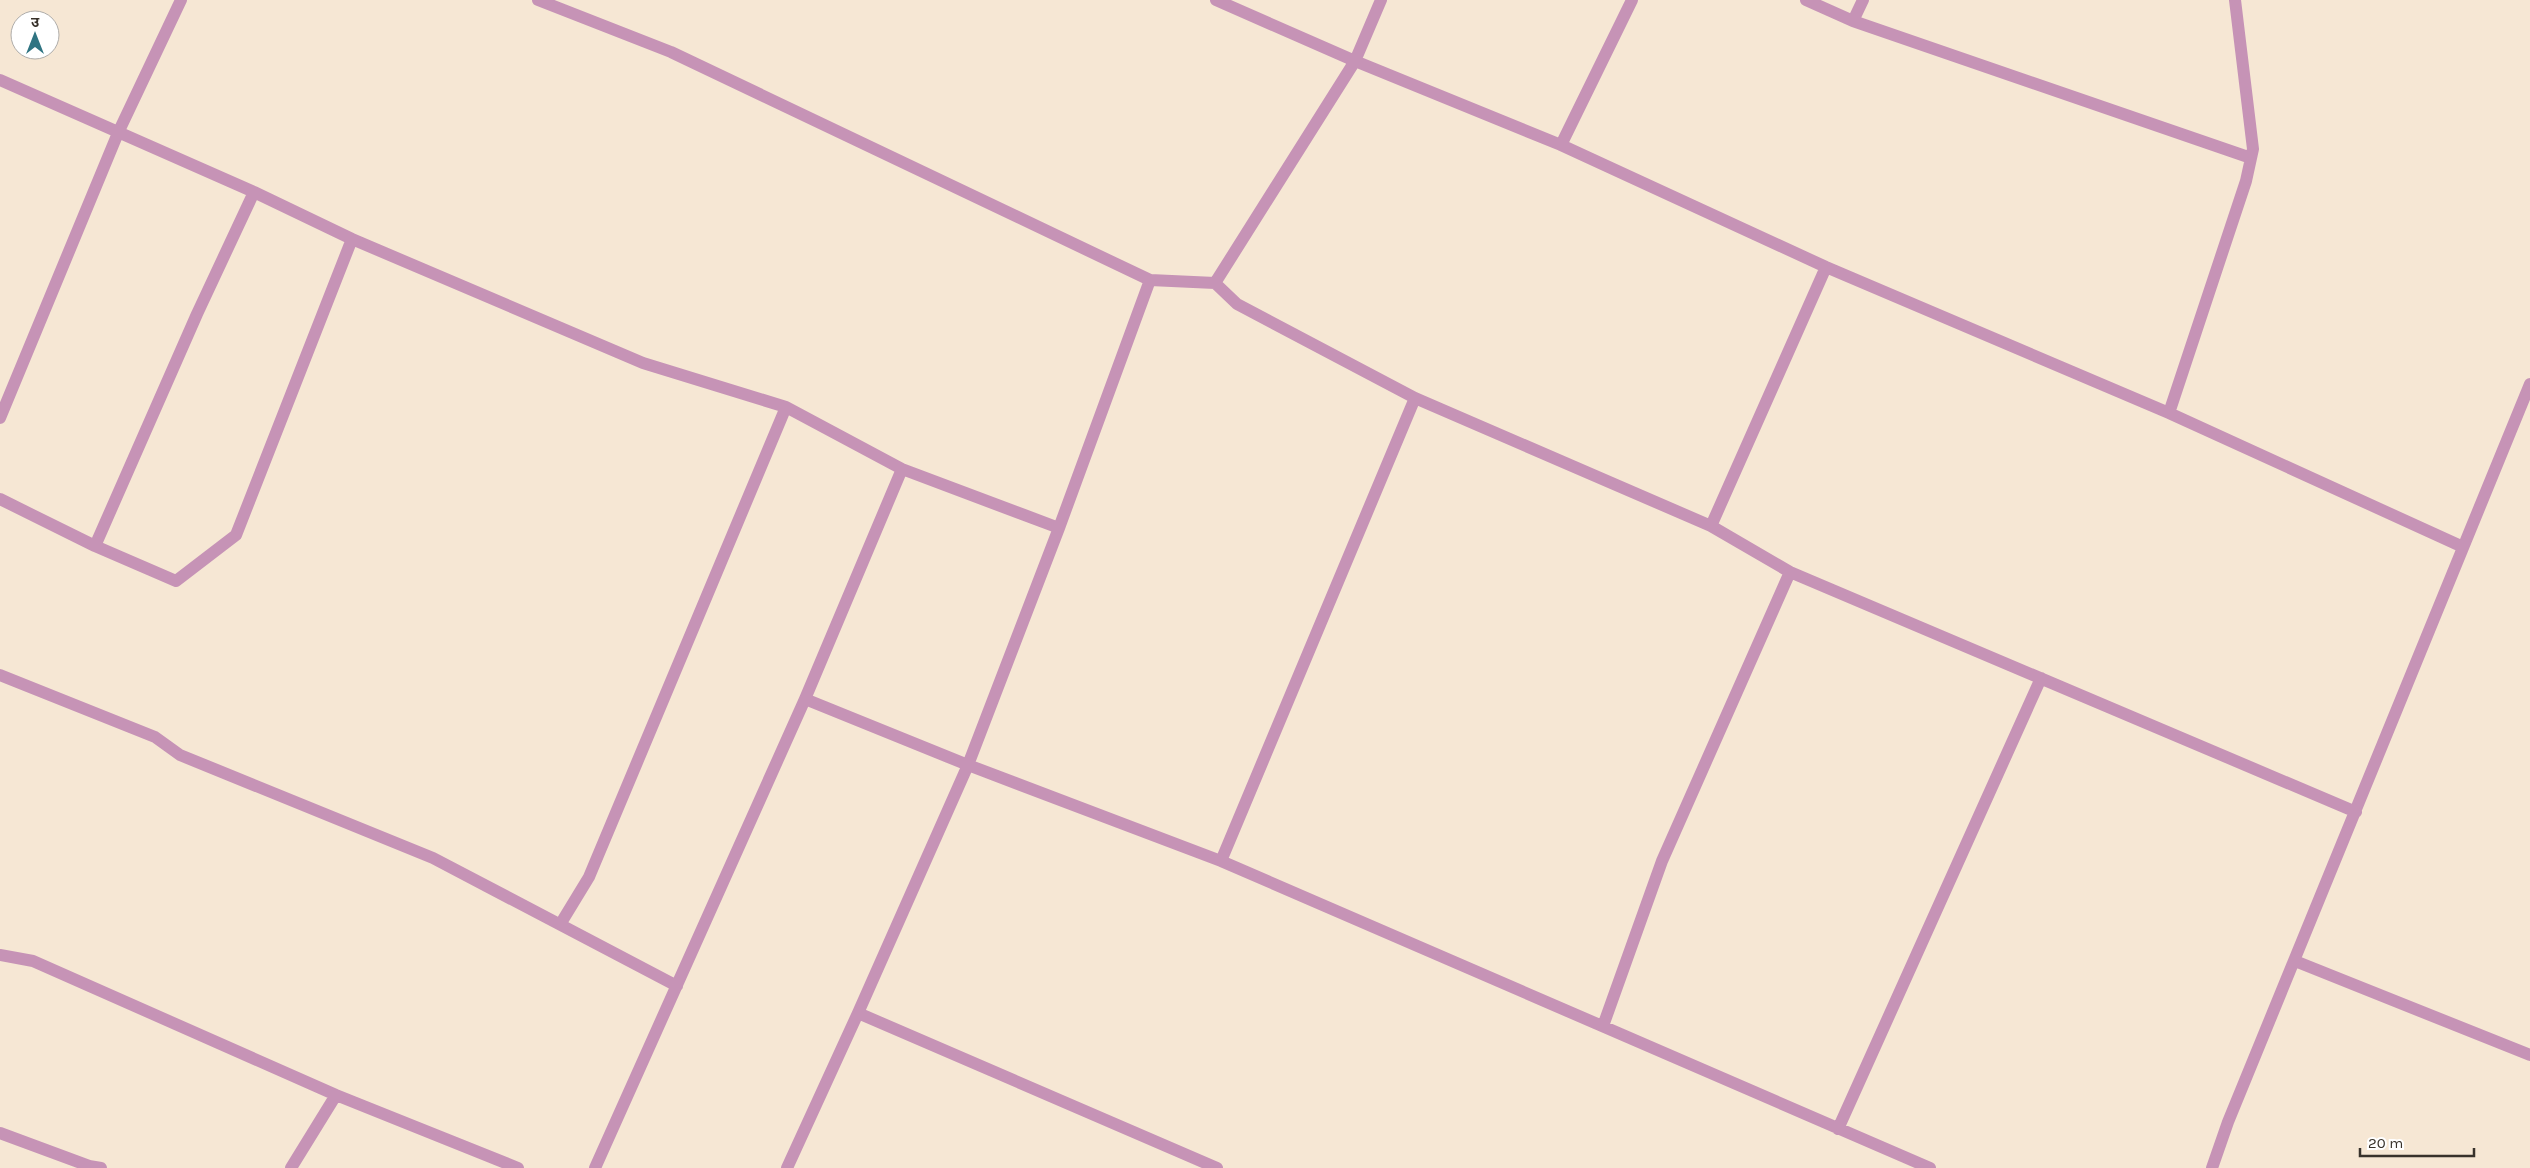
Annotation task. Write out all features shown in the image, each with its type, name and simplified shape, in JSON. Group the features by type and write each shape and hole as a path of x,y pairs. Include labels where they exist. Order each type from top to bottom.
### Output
{"street":[{"path":"0,418 118,134 181,0"},
{"path":"538,0 671,52 1150,280 1215,283 1237,304 1416,398 1711,526 1790,572 2356,812"},
{"path":"1216,0 1355,61 1561,145 1826,267 2169,413 2463,547"},
{"path":"1215,283 1355,61 1381,0"},
{"path":"1561,145 1632,0"},
{"path":"1806,0 1853,21 2251,158"},
{"path":"1853,21 1863,0"},
{"path":"2169,413 2246,181 2254,149 2235,0"},
{"path":"0,80 118,134 254,192 352,239 643,363 786,407 902,469 1058,528"},
{"path":"95,546 193,323 254,192"},
{"path":"0,500 95,546 176,581 236,534 352,239"},
{"path":"1711,526 1826,267"},
{"path":"786,1168 858,1014 968,765 1150,280"},
{"path":"2212,1168 2530,384"},
{"path":"1221,861 1416,398"},
{"path":"561,923 589,877 786,407"},
{"path":"595,1168 805,699 902,469"},
{"path":"1603,1026 1662,861 1790,572"},
{"path":"0,675 155,737 180,755 433,858 561,923 677,986"},
{"path":"1838,1129 2041,678"},
{"path":"805,699 968,765 1221,861 1930,1168"},
{"path":"0,955 33,961 336,1095 518,1168"},
{"path":"2295,961 2530,1056"},
{"path":"858,1014 1217,1168"},
{"path":"291,1168 336,1095"},
{"path":"0,1132 89,1166 101,1168"}]}
